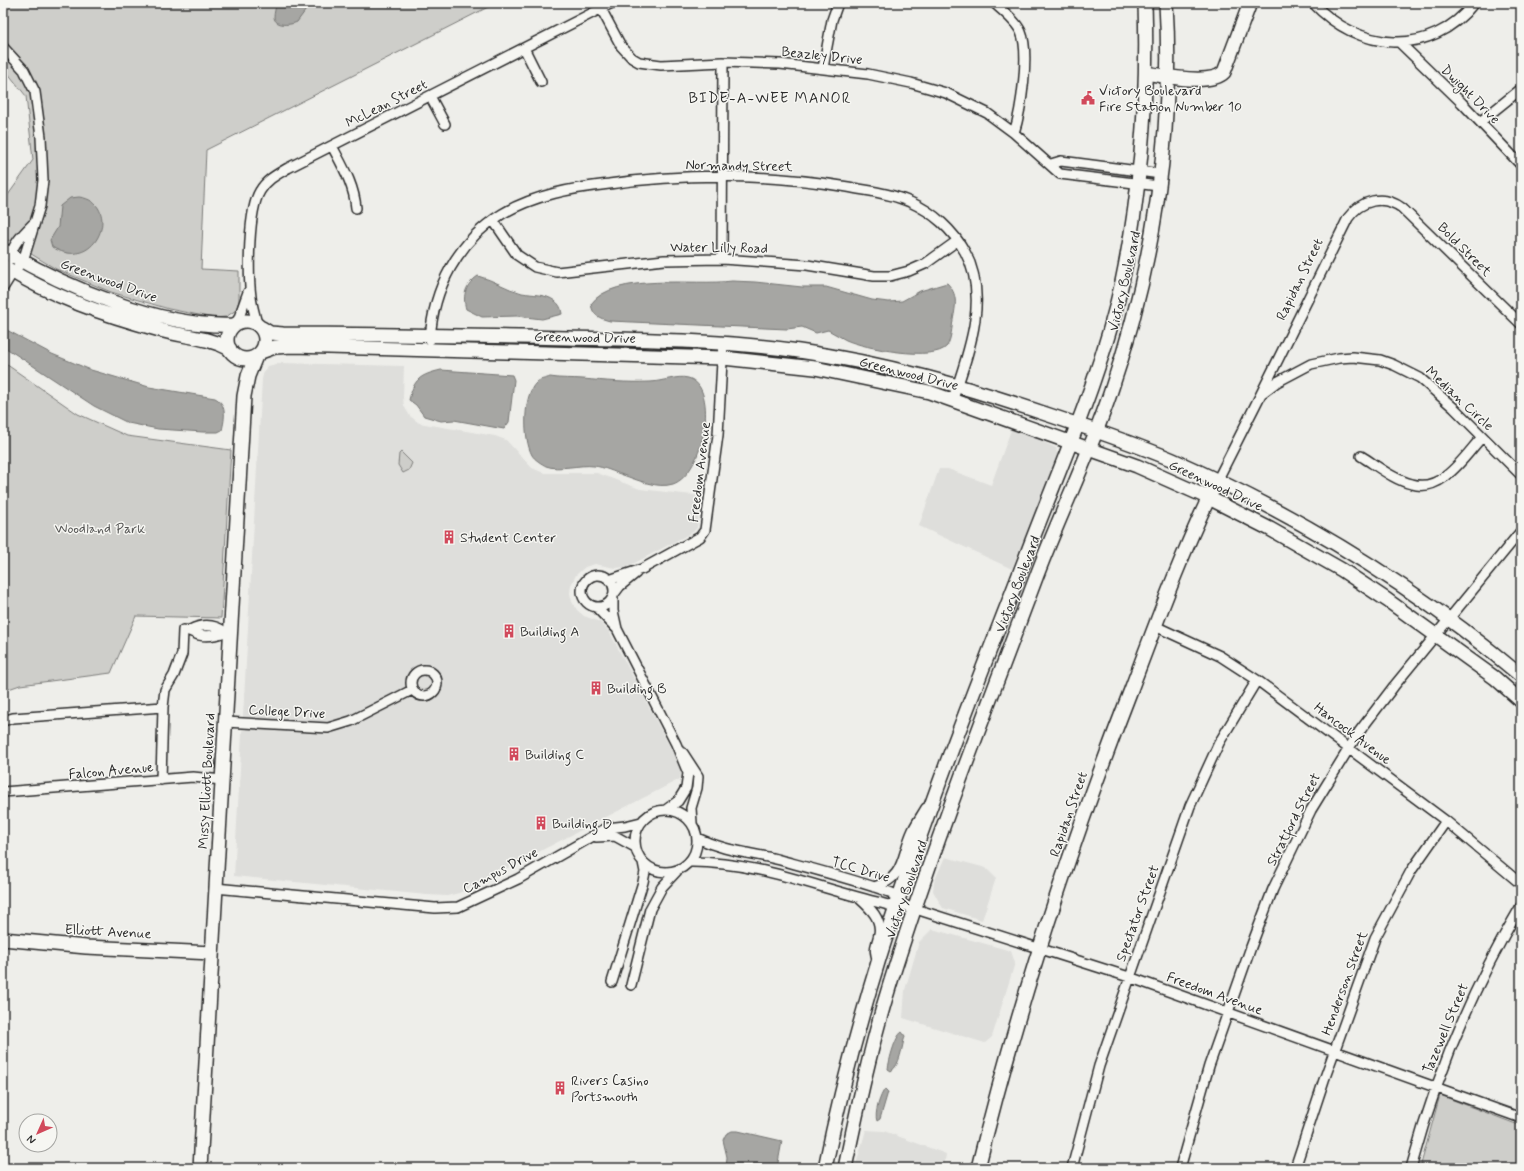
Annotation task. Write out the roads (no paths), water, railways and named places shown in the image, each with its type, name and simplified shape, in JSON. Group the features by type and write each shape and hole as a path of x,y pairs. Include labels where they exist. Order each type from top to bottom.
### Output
{"street":[{"name":"McLean Street","path":"260,326 251,299 252,219 256,198 261,189 272,178 524,48 600,6 612,3"},
{"path":"823,68 832,20 838,3"},
{"path":"994,3 1014,22 1024,39 1021,106 1014,133"},
{"name":"Victory Boulevard","path":"826,1168 839,1099 878,962 897,903 936,791 1078,425 1116,306 1128,251 1144,122 1146,73 1145,3"},
{"name":"Victory Boulevard","path":"845,1168 866,1072 890,984 915,909 992,692 1109,397 1130,330 1150,245 1160,180 1168,77 1166,3"},
{"path":"1146,73 1168,77 1205,79 1221,76 1224,72 1250,3"},
{"path":"1313,3 1333,22 1344,29 1373,40 1388,43 1400,43 1427,37 1444,29 1458,19 1474,3"},
{"name":"Beazley Drive","path":"600,6 621,46 632,58 639,62 661,65 723,62 823,68 911,83 946,93 987,113 1014,133 1040,157 1051,164 1060,174 1137,177 1160,180"},
{"name":"Dwight Drive","path":"1400,43 1521,165"},
{"path":"3,47 24,70 35,92 39,117 43,180 40,206 33,224 32,234 23,261 8,269"},
{"path":"524,48 541,82"},
{"path":"722,259 723,62"},
{"path":"1480,122 1521,89"},
{"path":"430,96 445,124"},
{"path":"332,146 352,183 355,193 356,208"},
{"name":"Normandy Street","path":"430,349 430,335 436,303 447,272 466,245 493,220 520,205 533,200 589,186 660,178 722,177 779,179 822,183 899,198 924,209 935,216 949,229 965,253 971,268 976,294 974,327 953,399"},
{"name":"Bold Street","path":"1385,200 1402,208 1521,324"},
{"name":"Rapidan Street","path":"1261,394 1348,218 1352,212 1365,202 1385,200"},
{"name":"Water Lilly Road","path":"493,220 517,255 526,262 545,270 557,272 664,260 722,259 807,265 874,276 890,276 909,271 925,264 957,241"},
{"path":"3,288 8,269 7,252 33,224"},
{"name":"Greenwood Drive","path":"7,252 61,281 125,306 186,321 221,326 236,324"},
{"path":"8,269 86,307 164,332 209,339 231,351 246,359 258,354 265,340 260,326 247,321 236,324 228,337 231,351"},
{"name":"McLean Street","path":"236,324 247,299 250,283"},
{"name":"Greenwood Drive","path":"260,326 270,333 283,334 430,335 723,343 795,351 862,362 958,385 1096,431 1173,460 1267,506 1345,550 1448,619 1521,676"},
{"name":"Freedom Avenue","path":"596,607 606,606 620,586 642,569 700,537 705,530 708,523 718,435 723,343"},
{"name":"Greenwood Drive","path":"258,354 275,347 292,346 722,358 815,368 929,392 953,399 1137,466 1208,498 1270,529 1342,570 1436,634 1495,678 1521,701"},
{"name":"Missy Elliott Boulevard","path":"231,351 242,380 244,396"},
{"name":"Missy Elliott Boulevard","path":"200,1168 222,780 228,632 244,396 248,376 258,354"},
{"name":"Median Circle","path":"1217,481 1261,394 1294,372 1325,360 1353,357 1380,360 1407,370 1420,378 1454,408 1521,475"},
{"path":"1360,456 1404,481 1412,484 1428,485 1444,478 1482,437"},
{"name":"Rapidan Street","path":"978,1168 1001,1077 1039,947 1098,775 1191,536 1217,481"},
{"name":"Stratford Street","path":"1180,1168 1195,1110 1273,889 1311,810 1348,748 1394,686 1521,531"},
{"name":"Freedom Avenue","path":"609,580 642,569"},
{"name":"Freedom Avenue","path":"617,629 596,607 587,603 584,598 582,593 585,582 594,576 605,576 613,584 613,611 617,629 676,744 688,773 686,788 678,801 667,809"},
{"name":"Hancock Avenue","path":"1155,626 1220,656 1257,680 1446,821 1521,884"},
{"path":"162,780 163,707 165,690 174,675 182,654 187,630 199,635 216,636 228,632"},
{"name":"Spectator Street","path":"1072,1168 1099,1066 1183,826 1204,774 1219,743 1257,680"},
{"name":"College Drive","path":"225,722 328,728 351,721 412,690"},
{"path":"3,721 13,718 163,707"},
{"name":"Freedom Avenue","path":"676,744 691,763 698,776 697,788 692,808 692,823"},
{"name":"Falcon Avenue","path":"3,792 193,777 222,780"},
{"path":"873,887 888,882 898,873 913,830 936,791"},
{"path":"612,982 645,872 643,862 635,847 636,830 648,815 667,809 676,811 692,823 697,838 697,846 694,857 677,871 662,887 650,909 631,985"},
{"name":"Henderson Street","path":"1295,1168 1334,1051 1382,924 1411,871 1446,821"},
{"name":"Campus Drive","path":"215,888 436,908 458,908 518,879 575,845 595,837 607,828 641,822"},
{"name":"Campus Drive","path":"595,837 615,836 635,847"},
{"name":"TCC Drive","path":"689,862 708,862 747,867 888,905 897,903 892,893 778,860 731,851 697,838"},
{"path":"643,862 656,871 666,873 677,871"},
{"path":"859,898 872,910 878,921 880,932 874,950 878,962"},
{"name":"Freedom Avenue","path":"897,903 1039,947 1129,977 1521,1118"},
{"name":"Tazewell Street","path":"1411,1168 1435,1087 1467,1009 1502,938 1521,906"},
{"name":"Elliott Avenue","path":"3,939 86,947 212,953"}],"place":[{"name":"Victory Boulevard Fire Station Number 10","path":"1088,98"},
{"name":"Student Center","path":"449,537"},
{"name":"Building A","path":"509,631"},
{"name":"Building B","path":"596,688"},
{"name":"Building C","path":"514,754"},
{"name":"Building D","path":"541,823"},
{"name":"Rivers Casino Portsmouth","path":"560,1088"}],"district":[{"name":"BIDE-A-WEE MANOR","path":"770,98"}],"park label":[{"name":"Woodland Park","path":"100,528"}]}
